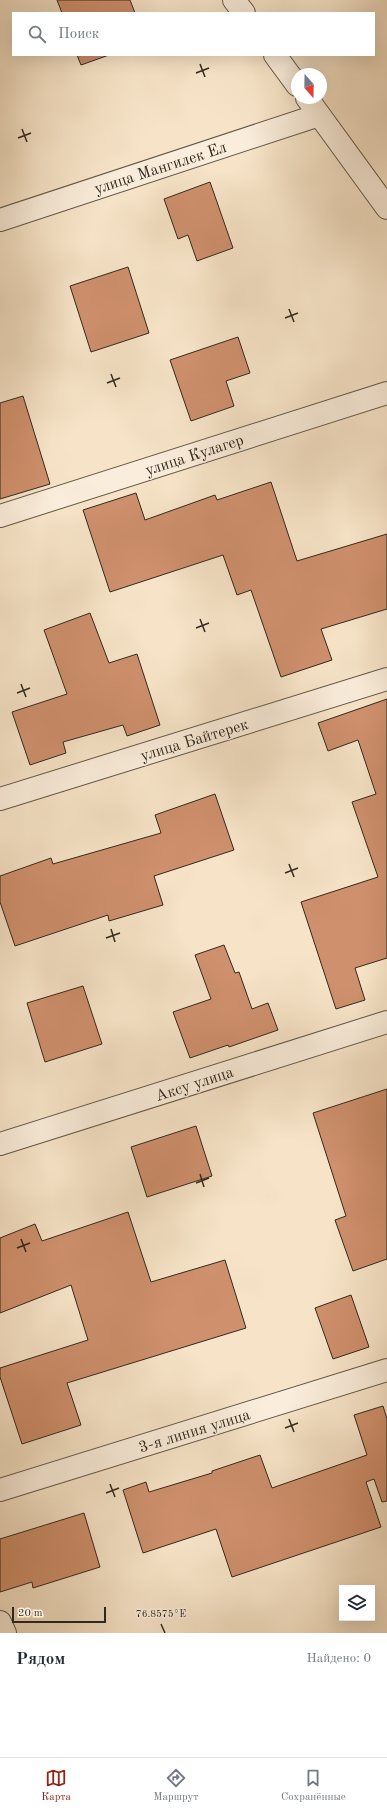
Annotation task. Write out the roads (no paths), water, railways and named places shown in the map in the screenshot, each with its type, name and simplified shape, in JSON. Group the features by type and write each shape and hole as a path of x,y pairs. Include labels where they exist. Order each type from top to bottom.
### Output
{"street":[{"path":"234,0 243,12"},
{"path":"276,56 291,77"},
{"path":"313,106 387,208"},
{"name":"улица Мангилек Ел","path":"0,220 313,106"},
{"name":"улица Кулагер","path":"0,516 387,393"},
{"name":"улица Байтерек","path":"0,799 387,679"},
{"name":"Аксу улица","path":"0,1144 387,1022"},
{"name":"3-я линия улица","path":"0,1490 387,1370"},
{"path":"0,1622 6,1633"}]}
